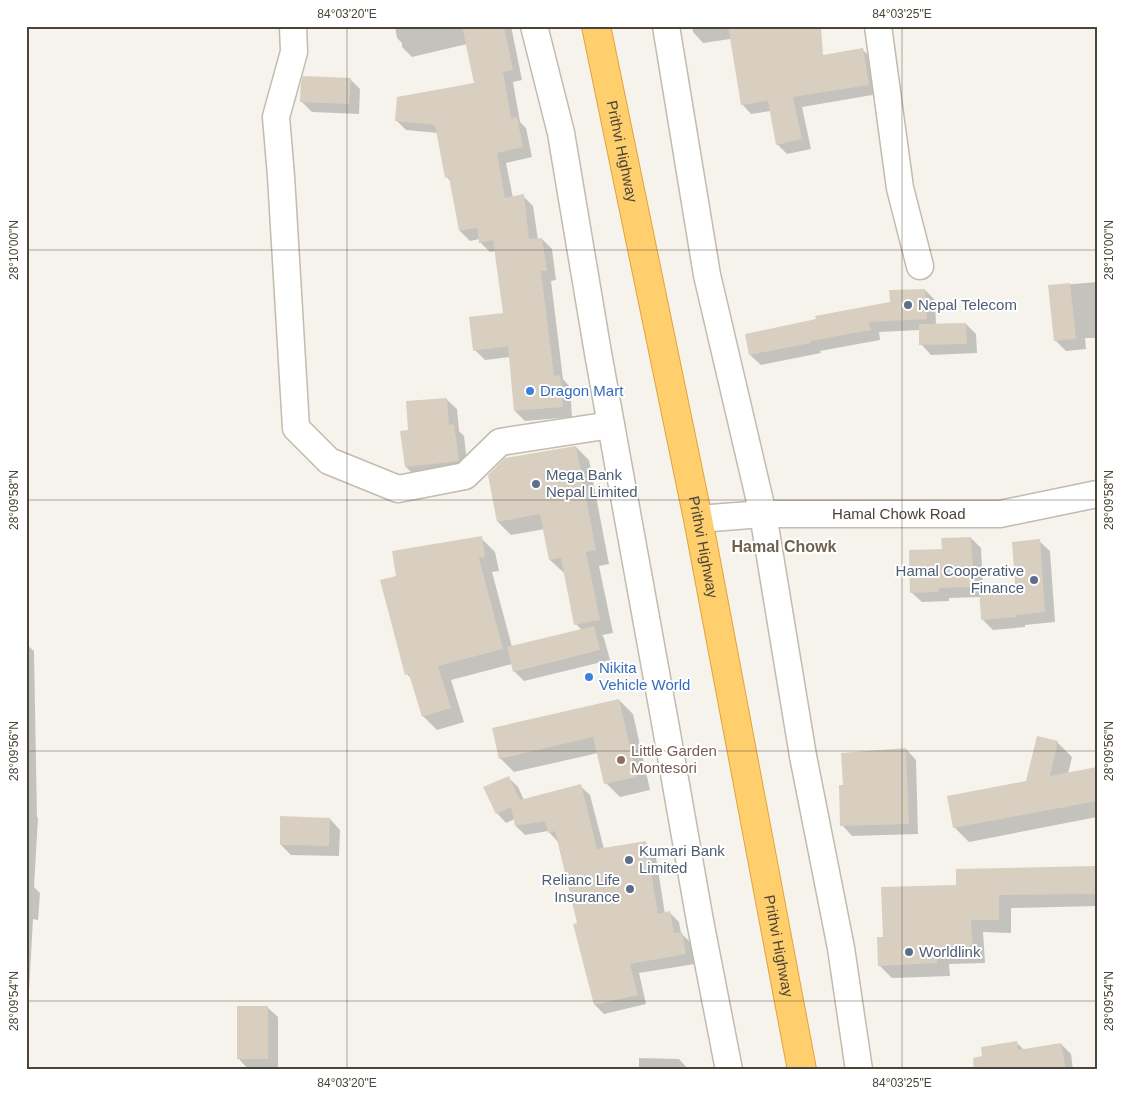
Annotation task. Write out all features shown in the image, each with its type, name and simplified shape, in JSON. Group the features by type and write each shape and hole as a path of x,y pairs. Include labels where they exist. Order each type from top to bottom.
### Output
{"highway":[{"name":"Prithvi Highway","path":"596,26 698,519 802,1070"}],"street":[{"path":"293,26 294,52 276,117 296,428 330,461 398,489 464,476 500,442 611,425"},
{"path":"534,26 561,134 598,353 700,921 729,1070"},
{"path":"666,26 707,275 763,514 803,756 841,948 859,1070"},
{"path":"878,26 900,188 920,266"},
{"name":"Hamal Chowk Road","path":"698,519 763,514 1000,514 1097,494"}],"building":[{"path":"462,26 504,26 513,70 503,72 511,118 517,117 523,147 497,153 505,198 524,194 529,239 542,238 547,271 541,271 554,376 560,375 563,407 514,411 508,346 473,351 469,317 503,313 493,240 479,243 477,228 459,231 449,177 445,178 435,125 395,121 397,97 474,83"},
{"path":"728,26 821,26 823,55 863,48 869,85 793,97 802,139 776,145 768,101 741,105"},
{"path":"303,76 351,78 349,104 300,102"},
{"path":"1070,283 1076,339 1054,341 1048,285"},
{"path":"925,289 927,319 869,322 871,330 749,355 745,334 816,319 815,316 890,302 889,290"},
{"path":"966,323 967,344 919,345 919,324"},
{"path":"447,398 449,425 454,424 459,461 405,467 400,431 408,430 406,401"},
{"path":"576,446 596,550 586,552 600,620 574,625 561,558 549,560 540,514 497,522 488,475 505,458"},
{"path":"482,536 485,557 479,558 503,649 438,666 451,708 422,717 409,674 405,675 380,580 396,576 392,551"},
{"path":"971,537 974,587 939,588 939,592 910,593 909,550 942,549 941,538"},
{"path":"1040,539 1045,612 981,620 979,586 1015,584 1012,542"},
{"path":"594,626 600,650 513,672 507,647"},
{"path":"619,699 637,777 604,784 593,737 499,759 492,728"},
{"path":"1037,736 1058,741 1050,776 1097,767 1097,801 953,828 947,796 1026,781"},
{"path":"906,748 909,824 840,826 839,785 843,785 841,753"},
{"path":"509,776 520,800 581,784 597,849 646,841 658,914 670,911 674,933 682,932 686,954 630,964 638,995 594,1005 573,924 577,923 555,831 548,833 545,821 515,826 511,807 496,814 483,787"},
{"path":"280,816 330,818 329,846 280,845"},
{"path":"1097,866 1097,894 999,895 999,920 971,920 973,951 937,952 937,963 878,966 877,937 883,937 881,887 956,885 956,869"},
{"path":"237,1006 268,1006 268,1059 237,1059"},
{"path":"1017,1041 1018,1050 1061,1043 1066,1070 974,1070 973,1058 982,1056 981,1047"}],"place":[{"name":"Nepal Telecom","path":"908,305"},
{"name":"Dragon Mart","path":"530,391"},
{"name":"Mega Bank Nepal Limited","path":"536,484"},
{"name":"Hamal Cooperative Finance","path":"1034,580"},
{"name":"Nikita Vehicle World","path":"589,677"},
{"name":"Little Garden Montesori","path":"621,760"},
{"name":"Kumari Bank Limited","path":"629,860"},
{"name":"Relianc Life Insurance","path":"630,889"},
{"name":"Worldlink","path":"909,952"}],"district":[{"name":"Hamal Chowk","path":"784,546"}]}
